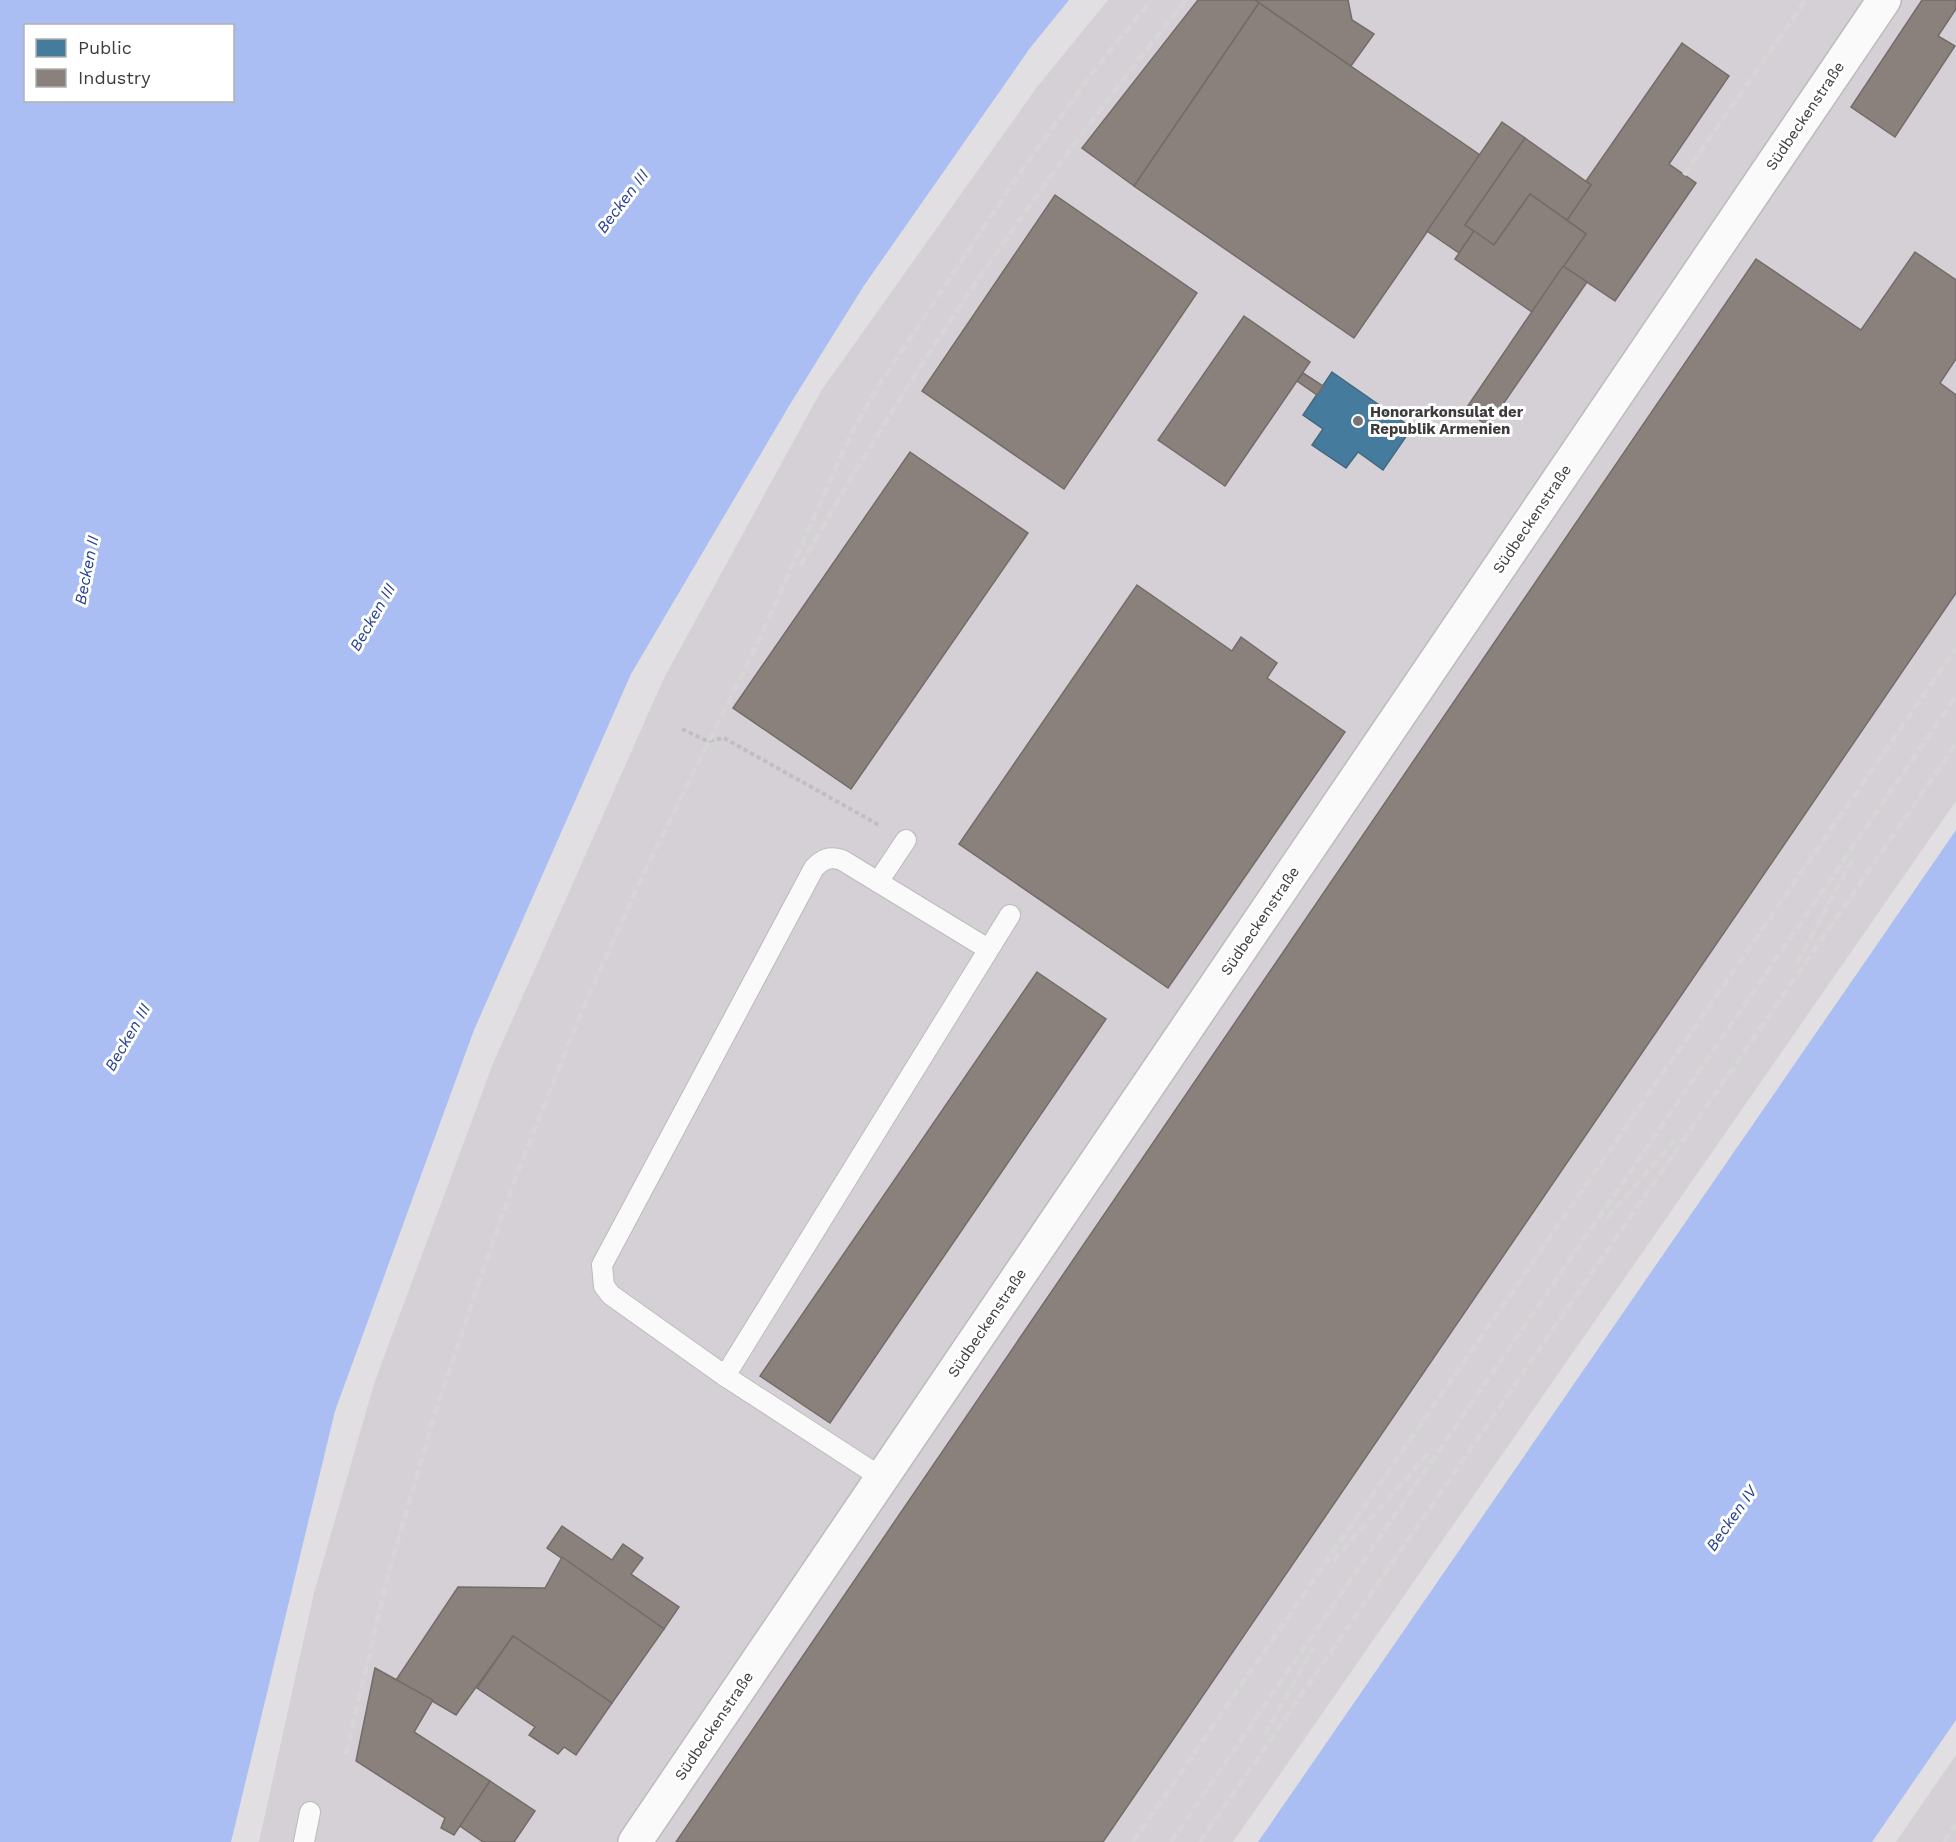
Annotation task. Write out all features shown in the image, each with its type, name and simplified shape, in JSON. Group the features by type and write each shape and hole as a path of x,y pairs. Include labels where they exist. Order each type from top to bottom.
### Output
{"street":[{"name":"Südbeckenstraße","path":"635,1842 1884,0"}],"lane":[{"path":"878,882 906,840"},
{"path":"882,1478 725,1376 611,1295 604,1286 602,1265 814,868 822,859 833,857 988,949"},
{"path":"725,1376 1010,915"},
{"path":"304,1842 310,1812"}],"path":[{"path":"682,729 707,741 724,738 906,840"}],"shaded area":[{"path":"1108,0 1956,0 1956,801 1233,1842 259,1842 314,1593 374,1384 494,1061 664,678 821,391 1037,87"},
{"path":"1956,1755 1956,1842 1896,1842"}],"water":[{"path":"0,0 1069,0 1030,48 863,287 789,406 631,674 474,1030 335,1411 231,1842 0,1842"},
{"name":"Becken IV","path":"1956,830 1956,1720 1872,1842 1258,1842"}],"building: Public":[{"path":"1332,372 1412,428 1383,470 1358,452 1346,468 1312,445 1323,429 1303,415"}],"building: Industry":[{"path":"1198,0 1255,0 1259,3 1134,186 1082,148"},
{"path":"1255,0 1348,0 1352,20 1374,34 1351,66"},
{"path":"1922,0 1956,0 1956,9 1938,36 1955,46 1895,137 1851,107"},
{"path":"1259,3 1480,155 1354,338 1134,186"},
{"path":"1682,43 1729,76 1669,164 1696,183 1615,301 1563,266 1586,234 1567,220 1591,185 1586,181"},
{"path":"1502,122 1525,138 1465,225 1474,231 1459,253 1427,231"},
{"path":"1525,138 1591,185 1567,220 1530,194 1494,245 1465,225"},
{"path":"1530,194 1586,234 1532,312 1455,259 1474,231 1494,245"},
{"path":"1055,195 1197,293 1064,489 922,391"},
{"path":"1915,252 1956,280 1956,359 1940,383 1956,395 1956,593 1103,1842 676,1842 1756,259 1861,330"},
{"path":"1563,266 1587,282 1488,426 1465,410"},
{"path":"1244,316 1310,362 1225,486 1158,440"},
{"path":"1303,373 1323,386 1317,395 1297,381"},
{"path":"910,452 1028,533 851,789 733,708"},
{"path":"1137,585 1232,651 1241,637 1277,663 1267,678 1345,732 1168,988 959,844"},
{"path":"1037,972 1106,1019 830,1423 760,1376"},
{"path":"562,1526 612,1560 623,1544 643,1558 631,1574 679,1607 664,1629 547,1548"},
{"path":"562,1557 664,1629 612,1703 513,1636 456,1715 396,1680 458,1587 545,1588"},
{"path":"513,1636 612,1703 576,1755 564,1747 558,1754 529,1735 535,1727 477,1688"},
{"path":"375,1668 433,1700 414,1732 490,1781 454,1835 441,1828 445,1818 356,1761"},
{"path":"490,1781 535,1811 514,1842 483,1842 460,1826"}],"railway":[{"path":"346,1754 389,1571 434,1417 481,1276 517,1174 581,1013 642,877 761,636 850,436 879,385 1026,164 1093,72 1151,0"},
{"path":"801,565 888,418 982,274 1081,135 1186,0"},
{"path":"1684,175 1806,0"},
{"path":"1133,1842 1956,648"},
{"path":"1171,1842 1956,696"},
{"path":"1200,1842 1956,744"},
{"path":"1797,963 1852,860"},
{"path":"1607,1218 1674,1141"},
{"path":"1333,1561 1432,1449"},
{"path":"1265,1735 1313,1648"},
{"path":"1944,1842 1956,1824"}],"place":[{"name":"Honorarkonsulat der Republik Armenien","path":"1358,421"}],"water label":[{"name":"Becken III","path":"622,201"},
{"name":"Becken II","path":"86,570"},
{"name":"Becken III","path":"372,617"},
{"name":"Becken III","path":"127,1037"}]}
